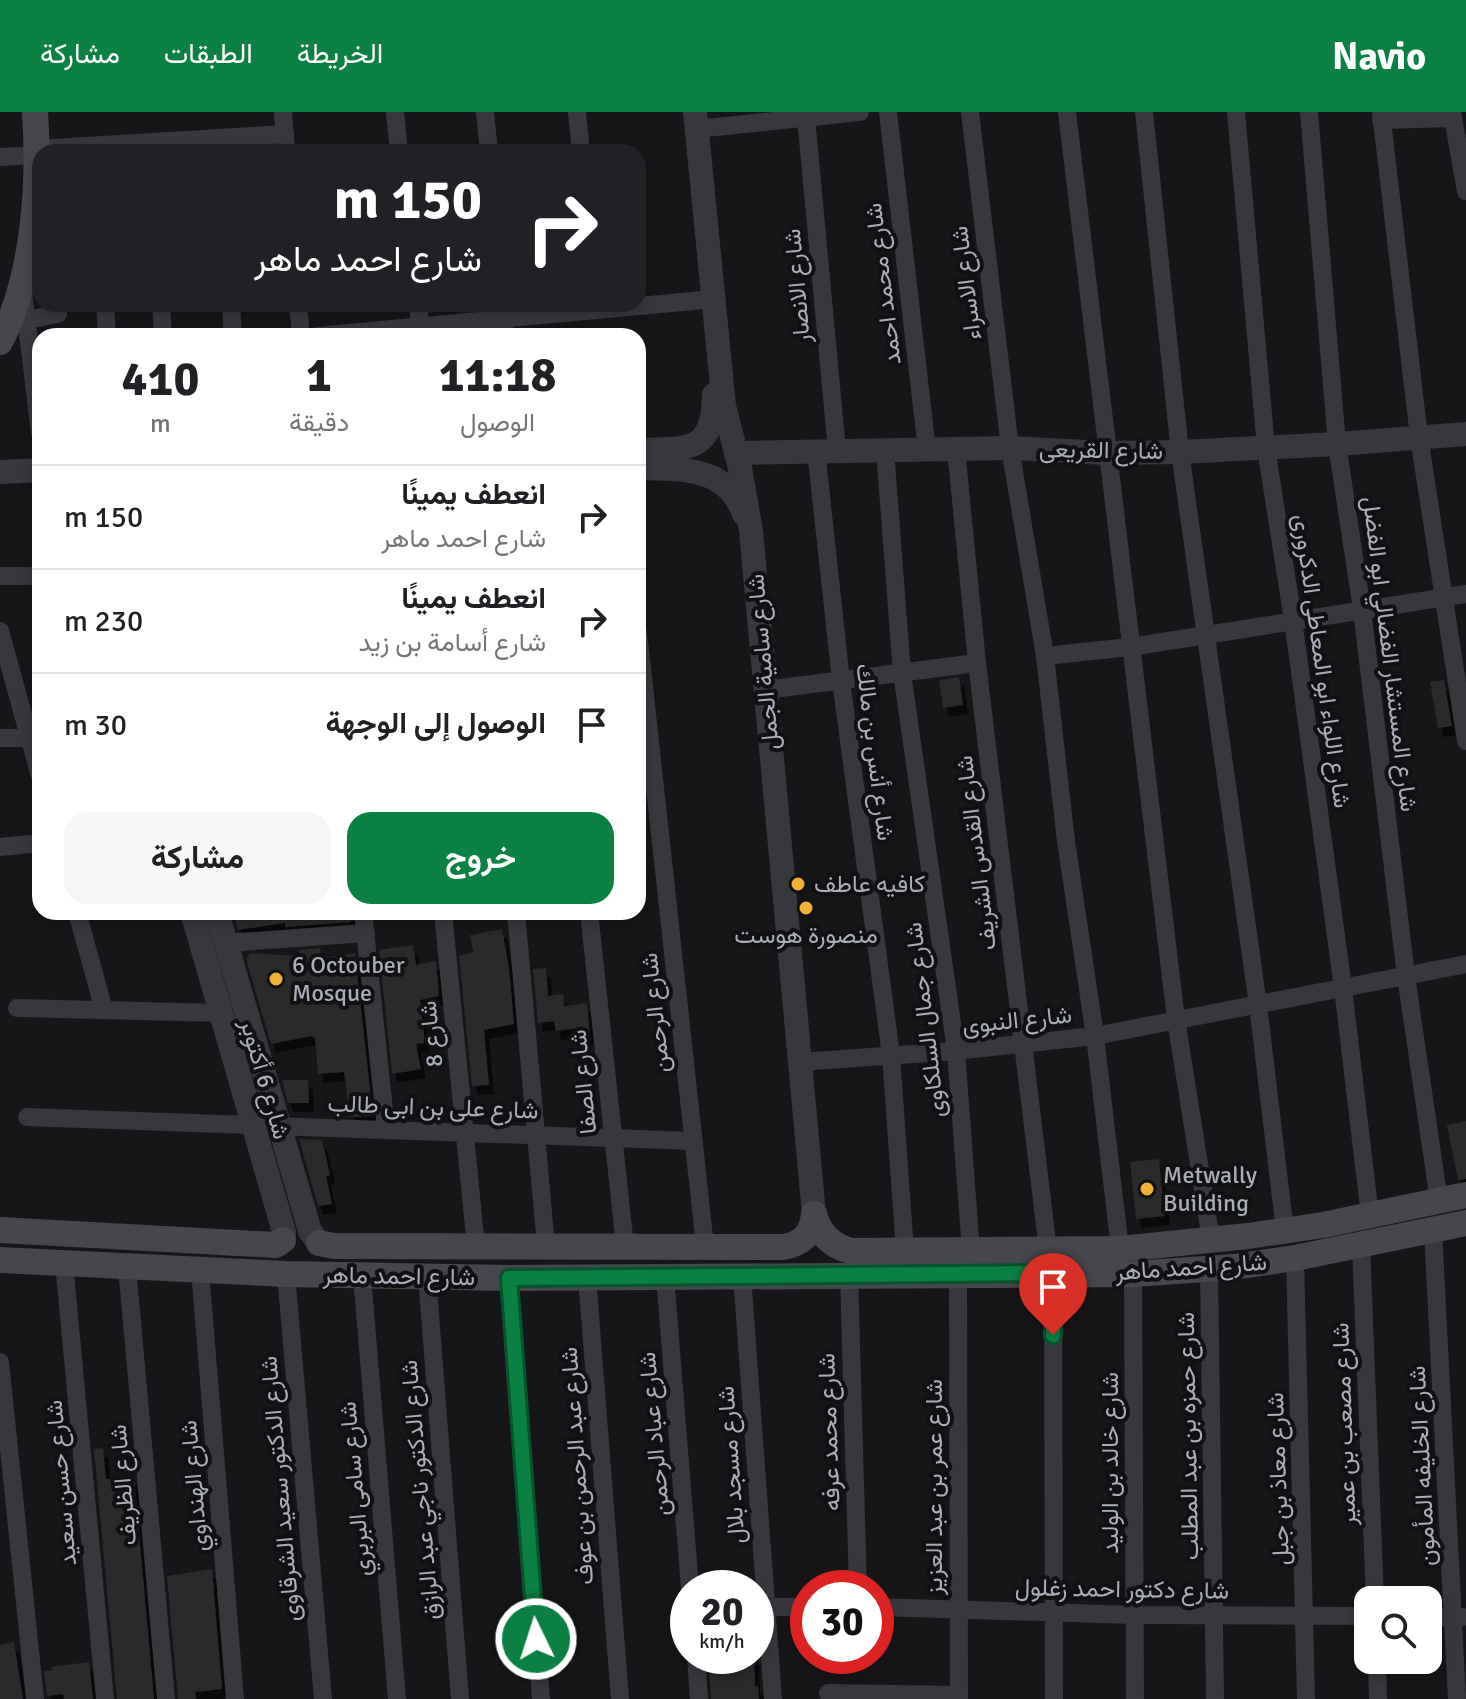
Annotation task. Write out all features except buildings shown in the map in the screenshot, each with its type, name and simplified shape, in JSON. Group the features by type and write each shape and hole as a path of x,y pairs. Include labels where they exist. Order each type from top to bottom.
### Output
{"main road":[{"path":"35,112 36,144"},
{"path":"0,342 12,314 31,239 32,222"},
{"name":"شارع احمد ماهر","path":"0,1260 286,1274 509,1278 958,1274 1120,1249 1285,1231 1466,1195"},
{"path":"783,1276 783,1247 806,1237 811,1231 814,1214"},
{"name":"شارع احمد ماهر","path":"814,1214 823,1235 843,1249 971,1251 1133,1274 1209,1269 1295,1258 1466,1223"},
{"path":"1323,1225 1327,1252"},
{"path":"0,1230 276,1245 283,1240"},
{"name":"شارع احمد ماهر","path":"319,1243 334,1246 783,1247"}],"street":[{"path":"252,144 285,143 283,112"},
{"path":"395,112 398,144"},
{"path":"485,112 488,144"},
{"path":"577,112 580,144"},
{"path":"696,120 860,112"},
{"name":"شارع محمد احمد","path":"888,112 927,450"},
{"name":"شارع الاسراء","path":"970,112 1010,448 1045,656 1120,1249"},
{"path":"1067,112 1176,1019 1211,1240"},
{"path":"1144,112 1180,452 1258,1005 1285,1231"},
{"name":"شارع اللواء ابو المعاطى الدكرورى","path":"1236,112 1266,448 1293,620 1343,988 1370,1216"},
{"name":"شارع المستشار الفضالي ابو الفضل","path":"1309,112 1337,444 1362,610 1406,976 1439,1201"},
{"path":"1466,191 1452,115 1381,116 1419,437 1466,741"},
{"name":"شارع الانصار","path":"806,117 827,451"},
{"name":"شارع سامية الجمل","path":"696,120 724,406 751,531 814,1214"},
{"path":"0,157 32,153"},
{"path":"21,277 32,363"},
{"path":"646,304 714,299"},
{"path":"419,312 420,326"},
{"path":"399,328 561,312"},
{"path":"27,320 58,314"},
{"path":"646,450 685,448 706,435 713,420 714,368 719,349"},
{"name":"شارع القريعى","path":"736,453 1010,448 1106,453 1180,452 1466,434"},
{"name":"شارع القدس الشريف","path":"956,449 977,663 1051,1262 1054,1699"},
{"name":"شارع جمال السلكاوى","path":"885,450 902,673 956,1051 971,1251"},
{"name":"شارع أنس بن مالك","path":"827,451 841,681 891,1055 905,1251"},
{"path":"646,468 699,471 718,479 738,500 751,531"},
{"path":"0,472 32,470"},
{"path":"0,484 32,483"},
{"path":"0,576 32,576"},
{"path":"1045,656 1207,636 1466,594"},
{"path":"0,631 32,729"},
{"path":"765,690 977,663"},
{"path":"0,738 32,738"},
{"name":"شارع الرحمن","path":"646,746 705,1246"},
{"path":"0,847 32,844"},
{"path":"79,920 104,1010"},
{"name":"شارع 6 أكتوبر","path":"194,920 284,1232 283,1240"},
{"name":"شارع 6 أكتوبر","path":"219,920 310,1231 319,1243"},
{"path":"364,920 386,1129"},
{"name":"شارع 8","path":"444,920 476,1247"},
{"path":"517,920 546,1246"},
{"name":"شارع الصفا","path":"590,920 625,1246"},
{"path":"226,943 366,933"},
{"name":"شارع النبوى","path":"800,1062 956,1051 1095,1036 1466,964"},
{"path":"17,1008 221,1013"},
{"name":"شارع على بن ابى طالب","path":"27,1117 693,1141"},
{"name":"شارع الخليفه المأمون","path":"1433,1230 1460,1617 1457,1699"},
{"name":"شارع مصعب بن عمير","path":"1361,1245 1374,1586"},
{"name":"شارع معاذ بن جبل","path":"1295,1258 1306,1699"},
{"name":"شارع حسن سعيد","path":"64,1263 105,1699"},
{"name":"شارع الظريف","path":"127,1267 166,1699"},
{"name":"شارع حمزه بن عبد المطلب","path":"1209,1269 1215,1699"},
{"name":"شارع الهنداوي","path":"200,1270 235,1699"},
{"name":"شارع الدكتور سعيد الشرقاوى","path":"286,1274 323,1699"},
{"name":"شارع عمر بن عبد العزيز","path":"958,1274 959,1697"},
{"name":"شارع خالد بن الوليد","path":"1133,1274 1135,1699"},
{"name":"شارع سامى البربري","path":"362,1275 397,1699"},
{"name":"شارع محمد عرفه","path":"849,1275 857,1570"},
{"name":"شارع الدكتور ناجي عبد الرازق","path":"427,1276 460,1699"},
{"name":"شارع عباد الرحمن","path":"665,1276 689,1570"},
{"name":"شارع مسجد بلال","path":"742,1276 763,1570"},
{"name":"شارع عبد الرحمن بن عوف","path":"587,1277 620,1699"},
{"path":"509,1278 541,1699"},
{"path":"0,1362 4,1439 35,1699"},
{"name":"شارع دكتور احمد زغلول","path":"894,1608 1135,1615 1354,1616"},
{"path":"697,1674 699,1699"},
{"name":"شارع مسجد بلال","path":"771,1674 773,1699"},
{"path":"1377,1674 1378,1699"},
{"path":"828,1693 959,1697"}],"place":[{"name":"كافيه عاطف","path":"798,884"},
{"name":"منصورة هوست","path":"806,908"},
{"name":"6 Octouber Mosque","path":"276,979"},
{"name":"Metwally Building","path":"1147,1189"}],"route":[{"path":"536,1639 509,1278 1053,1273 1053,1335"}]}
